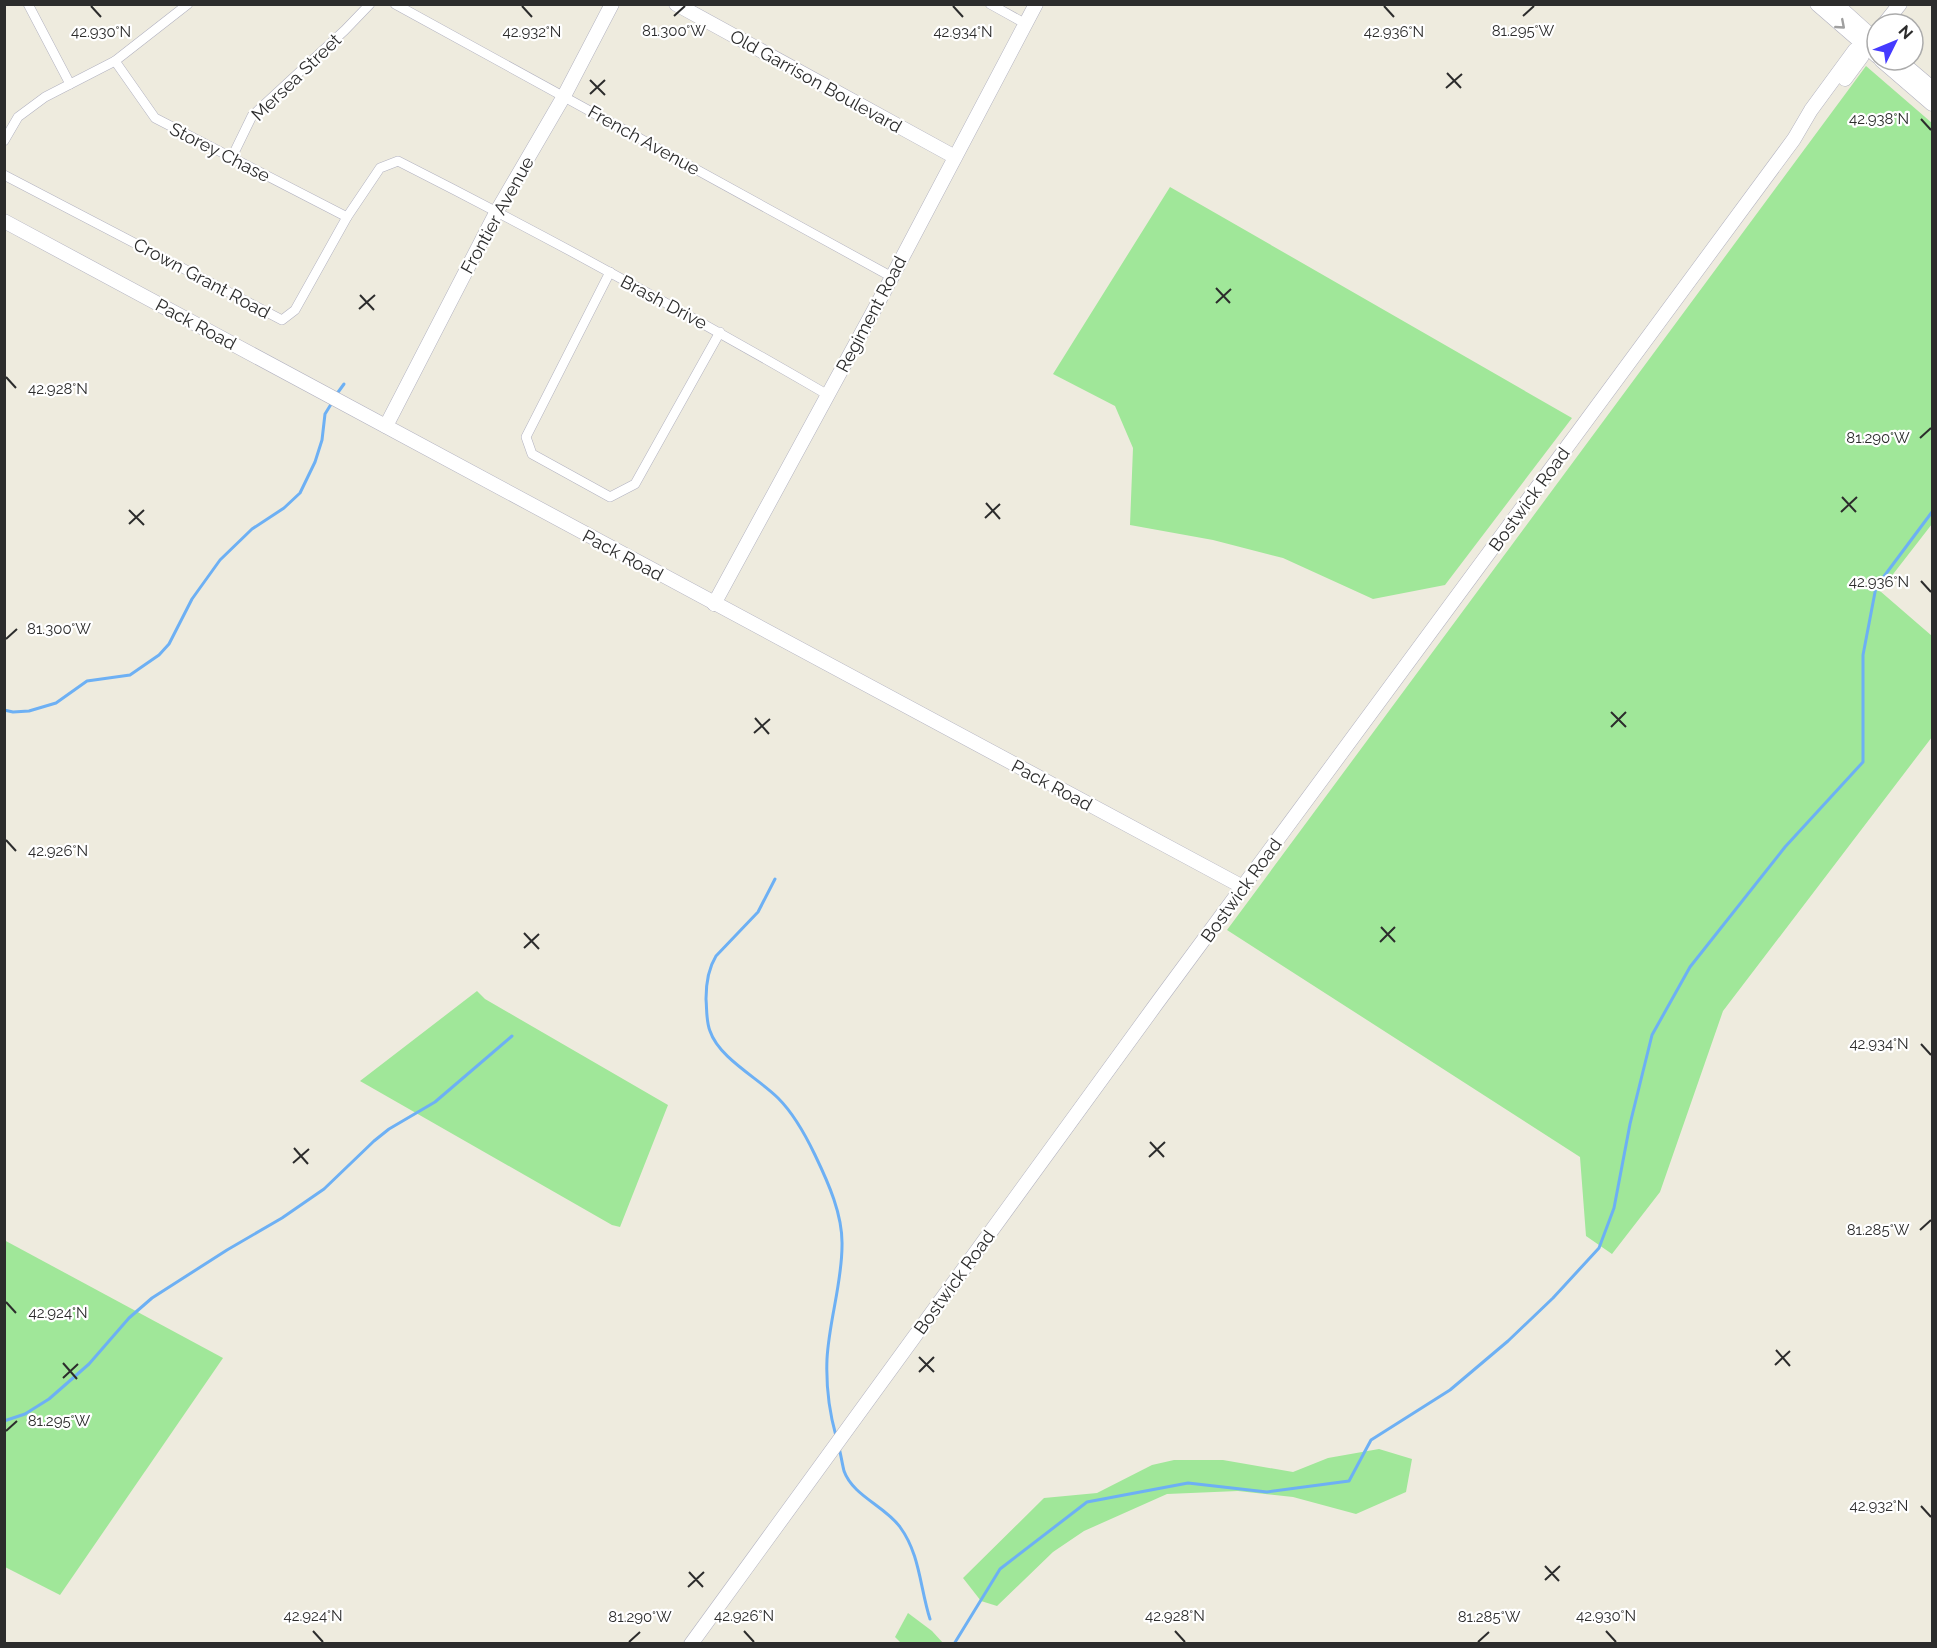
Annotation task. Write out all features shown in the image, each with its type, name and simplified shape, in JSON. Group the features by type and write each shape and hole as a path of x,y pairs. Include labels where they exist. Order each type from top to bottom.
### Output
{"street":[{"path":"28,4 70,84"},
{"path":"4,141 18,117 45,97 115,61 188,4"},
{"name":"Mersea Street","path":"232,157 252,116 370,4"},
{"name":"French Avenue","path":"395,4 892,277"},
{"name":"Frontier Avenue","path":"386,426 497,211 564,96 612,4"},
{"name":"Old Garrison Boulevard","path":"676,4 955,157"},
{"path":"990,4 1026,24"},
{"name":"Regiment Road","path":"714,604 892,277 1036,4"},
{"path":"1817,4 1865,34"},
{"path":"1836,4 1865,31"},
{"name":"Bostwick Road","path":"691,1644 1243,887 1794,139 1811,110 1855,50 1865,44"},
{"name":"Storey Chase","path":"115,61 155,118 347,218"},
{"path":"1895,72 1932,104"},
{"path":"1913,72 1932,88"},
{"name":"Crown Grant Road","path":"4,175 282,320 295,310 347,218 380,168 398,162 497,211"},
{"name":"Brash Drive","path":"497,211 720,332 828,395"},
{"name":"Pack Road","path":"4,221 1243,887"},
{"path":"610,272 526,437 532,454 610,497 635,484 720,332"}],"green space":[{"path":"1865,67 1865,72 1873,72 1932,123 1932,524 1880,591 1932,636 1932,737 1723,1011 1660,1192 1612,1254 1586,1236 1580,1157 1227,930"},
{"path":"1170,187 1572,418 1445,585 1373,599 1283,558 1213,540 1130,525 1133,448 1115,406 1053,374"},
{"path":"477,991 485,999 668,1105 620,1227 612,1225 360,1081"},
{"path":"4,1240 223,1358 60,1595 5,1567"},
{"path":"1379,1449 1412,1459 1406,1492 1356,1514 1293,1497 1238,1491 1167,1494 1084,1531 1053,1552 997,1606 981,1601 963,1578 1044,1498 1097,1493 1152,1465 1174,1460 1223,1460 1293,1472 1328,1458"},
{"path":"908,1613 932,1631 943,1643 901,1643 895,1637"}],"waterway":[{"path":"336,395 344,384"},
{"path":"4,710 29,711 56,703 87,681 130,675 159,655 169,644 192,599 220,560 252,529 284,508 300,493 315,462 322,440 325,414 333,401"},
{"path":"954,1644 1000,1569 1087,1502 1188,1483 1267,1492 1349,1481 1371,1440 1450,1390 1508,1341 1553,1298 1599,1248 1614,1208 1630,1124 1652,1035 1690,967 1785,847 1863,762 1863,655 1876,587 1932,512"},
{"path":"775,879 758,912 713,961 706,988 707,1019 710,1031 722,1050 770,1090 794,1118 811,1147 834,1199 842,1234 841,1260 828,1345 827,1368 830,1407 836,1436"},
{"path":"4,1421 25,1414 49,1399 89,1364 129,1318 152,1298 282,1218 324,1189 374,1141 389,1129 435,1102 512,1036"},
{"path":"839,1448 848,1480 894,1520 907,1537 916,1560 930,1619"}]}
